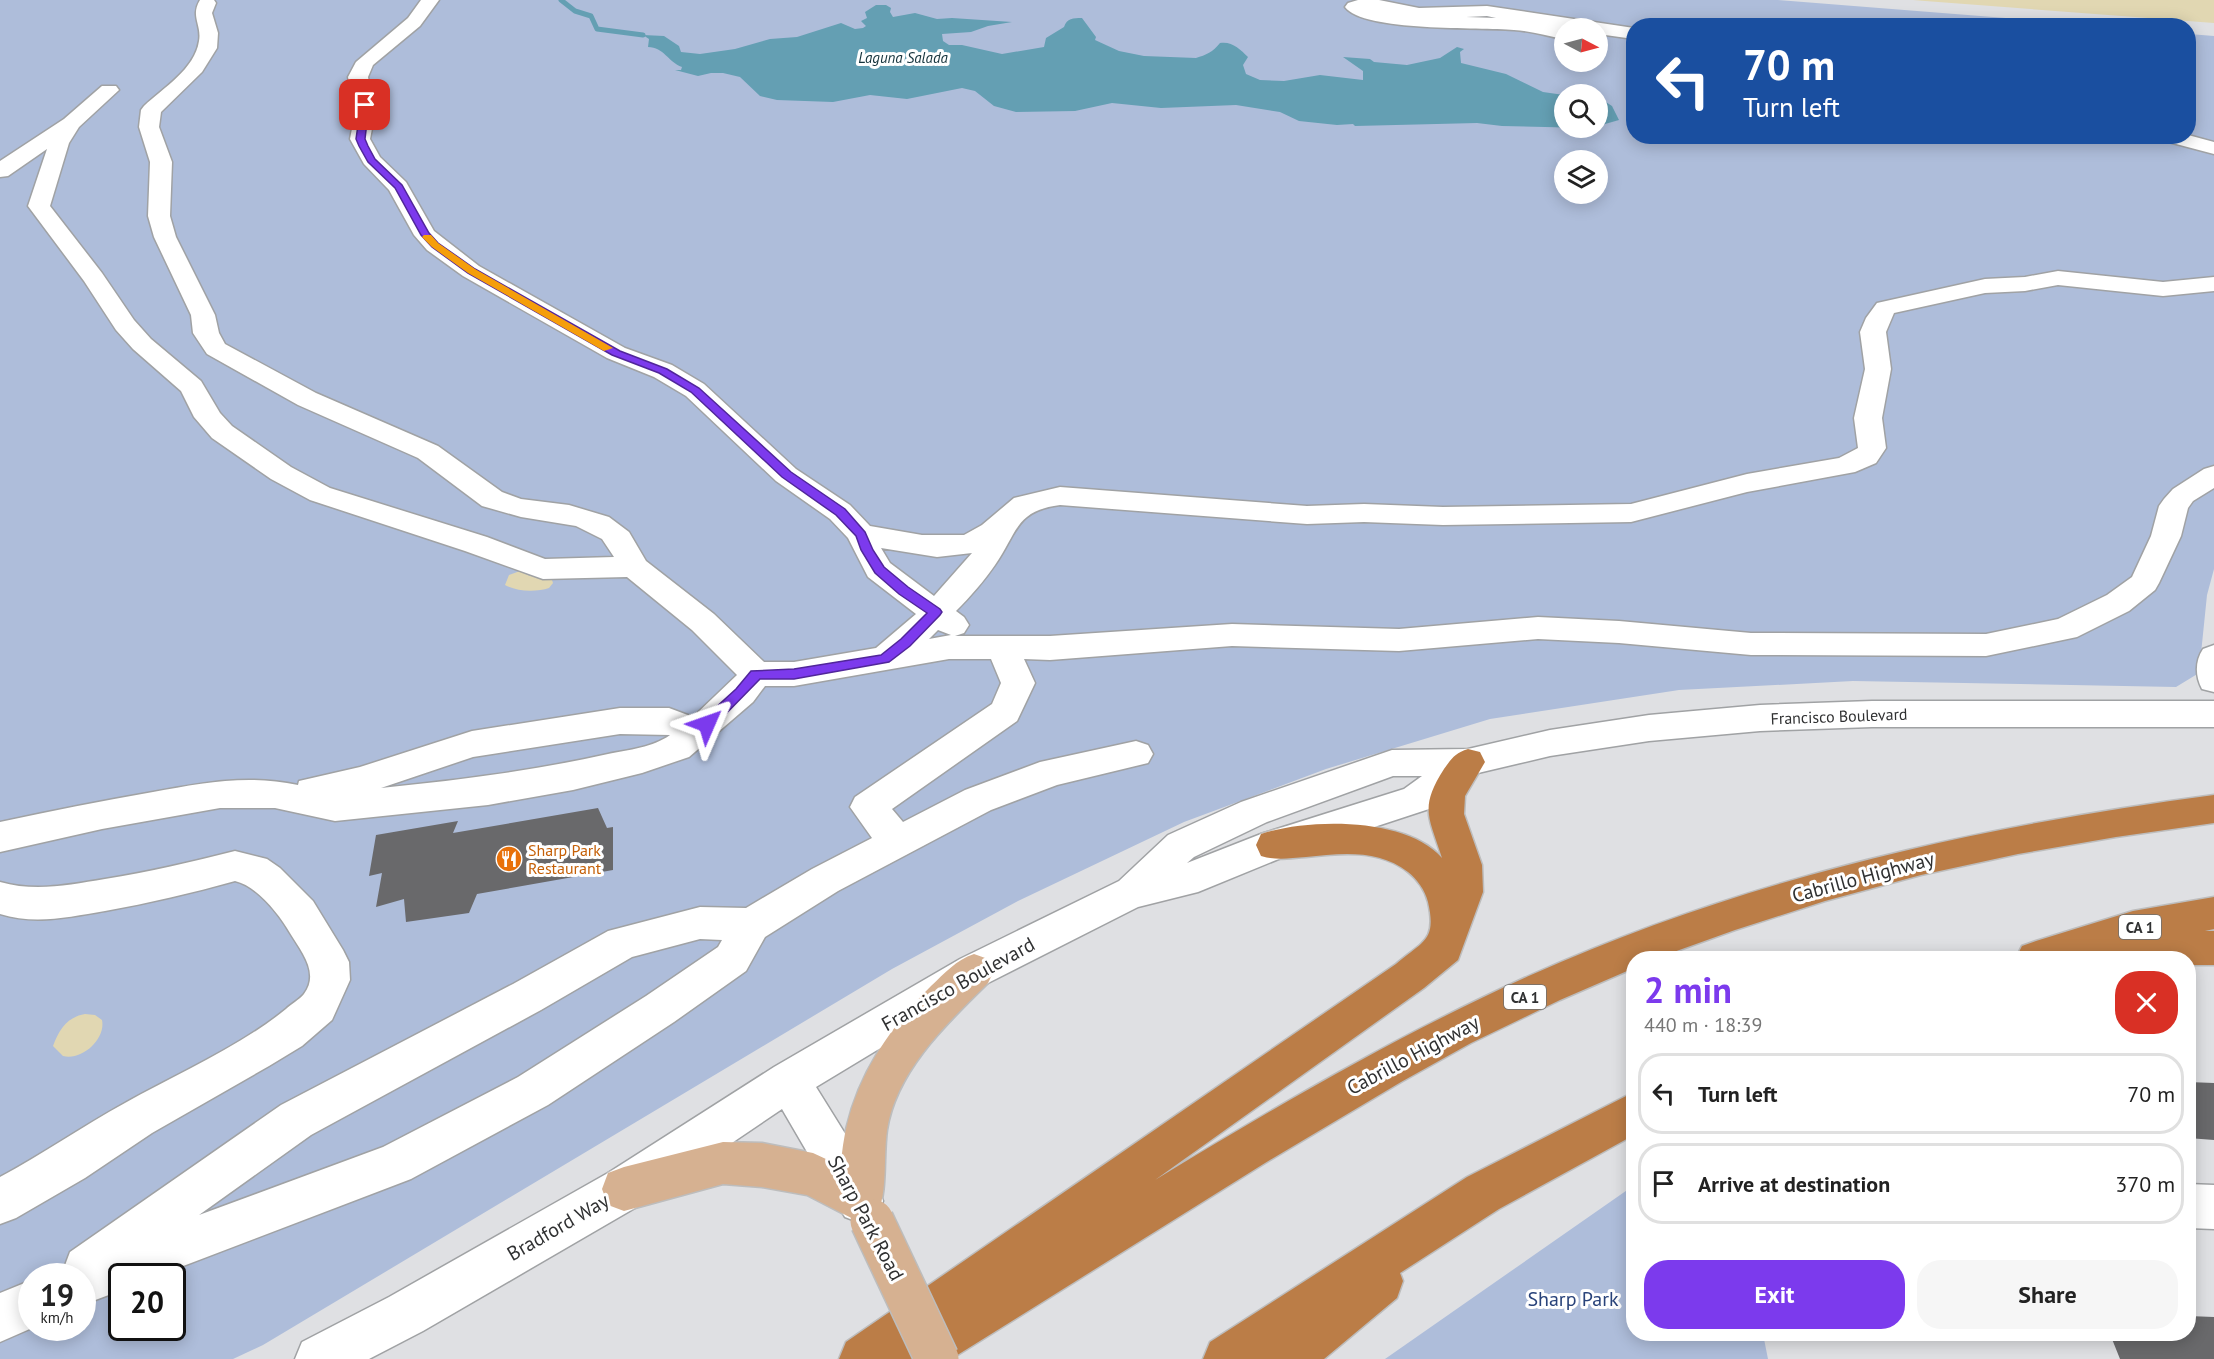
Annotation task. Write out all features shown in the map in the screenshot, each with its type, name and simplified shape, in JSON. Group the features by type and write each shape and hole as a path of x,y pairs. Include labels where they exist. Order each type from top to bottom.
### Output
{"highway":[{"path":"863,1359 1410,976 1444,948 1464,892 1462,865 1446,814 1447,794 1468,762"},
{"name":"Cabrillo Highway","path":"1630,951 1768,902 1890,868 2055,833 2160,815 2214,809"},
{"path":"1274,845 1353,838 1385,841 1418,857 1431,871 1442,887 1452,926"},
{"name":"CA 1","path":"2058,951 2133,928 2214,913"},
{"path":"2117,951 2214,948"},
{"name":"Cabrillo Highway","path":"906,1359 1321,1105 1457,1030 1626,953"},
{"path":"1227,1359 1484,1193 1626,1116"},
{"path":"1287,1359 1484,1193"}],"main road":[{"path":"866,1211 868,1120 878,1095 898,1053 932,1011 974,971"},
{"path":"624,1189 723,1163 762,1165 813,1175 866,1211"},
{"name":"Sharp Park Road","path":"866,1211 937,1359"}],"street":[{"path":"430,0 414,22 365,62 358,77 365,113 360,139 371,160 399,187 425,235 471,271 616,353 679,379 752,441 786,475 840,512 861,534 879,570 903,590 996,648 1018,682 1005,712 867,807 897,841"},
{"path":"207,3 202,11 208,27 207,50 192,70 151,110 149,127 161,162 159,216 165,237 203,315 206,333 216,349 307,399 428,452 446,464 469,485 492,499 516,508 588,519 612,532 634,567 703,622 756,674 794,674 949,647 1050,648 1232,635 1399,640 1538,628 1619,632 1751,644 1986,645 2066,629 2118,603 2144,583 2166,536 2174,506 2183,495 2214,475"},
{"path":"1554,21 1487,11 1419,13 1367,3 1354,7 1365,13 1387,18 1510,24 1554,32"},
{"path":"1608,30 1626,33"},
{"path":"1608,44 1626,48"},
{"path":"0,171 71,123 109,90"},
{"path":"71,123 60,142 39,206 94,278 125,325 142,344 192,387 208,417 222,432 280,473 320,494 476,544 518,561 543,569 634,567"},
{"path":"2196,132 2214,135"},
{"path":"2196,143 2214,148"},
{"path":"861,534 920,545 941,547 965,545 983,539 1005,522 1018,507 1033,501 1060,496 1307,515 1364,513 1443,516 1631,513 1747,483 1845,466 1866,457 1872,448 1868,418 1878,369 1873,332 1878,318 1886,308 1985,286 2025,284 2058,278 2163,290 2214,284"},
{"path":"884,659 906,643 981,562 994,544 1005,522"},
{"path":"2214,657 2214,680"},
{"path":"0,837 102,815 220,794 254,792 275,794 335,807 488,791 573,776 642,760 677,748 741,693 756,674"},
{"name":"Francisco Boulevard","path":"1130,893 1181,846 1254,812 1392,763 1468,762 1550,743 1649,728 1760,718 1884,714 2214,714"},
{"path":"275,794 305,793 360,781 472,744 594,724 620,721 669,721 682,726 694,735"},
{"path":"96,1277 396,1164 533,1091 732,959 751,925 897,841 978,800 1052,772 1136,754"},
{"name":"Francisco Boulevard","path":"789,1081 974,971 1130,893 1198,876 1274,845 1416,798 1468,762"},
{"path":"0,898 20,904 67,902 168,884 235,867 254,870 267,879 299,913 330,962 330,980 318,1006 287,1033 137,1119 69,1163 0,1202"},
{"path":"92,1263 296,1120 527,997 622,943 700,923 751,925"},
{"name":"Bradford Way","path":"319,1359 406,1314 624,1189 789,1081"},
{"name":"Sharp Park Road","path":"789,1081 866,1211"},
{"path":"2196,1206 2214,1207"},
{"path":"0,1318 18,1310"}],"green space":[{"path":"0,0 1778,0 2007,18 1626,18 1626,144 2196,144 2196,35 2214,36 2214,569 2207,595 2199,673 2176,687 1853,681 1679,690 1490,719 1326,769 1184,822 1018,901 892,969 263,1345 233,1359 0,1359"},
{"name":"Sharp Park","path":"1626,1191 1626,1341 1764,1341 1768,1359 1385,1359"}],"sand":[{"path":"1913,0 2214,0 2214,23 2196,22 2196,18 2148,18"},
{"path":"520,571 530,576 551,577 553,583 549,588 533,591 515,589 505,585 509,575"},
{"path":"85,1014 95,1015 102,1020 100,1034 85,1052 70,1057 63,1056 53,1046 58,1035 69,1021"}],"water":[{"name":"Laguna Salada","path":"876,5 886,5 891,8 890,12 893,17 915,13 937,19 1012,22 988,26 971,32 942,34 943,41 949,45 962,45 1002,54 1044,47 1046,38 1064,27 1069,20 1076,18 1082,18 1096,37 1095,40 1119,51 1144,56 1196,58 1209,53 1220,43 1228,43 1248,57 1243,65 1246,74 1260,80 1284,81 1320,75 1363,80 1363,71 1343,57 1407,65 1440,58 1457,47 1464,49 1460,52 1461,63 1506,74 1543,92 1554,94 1554,127 1477,123 1337,125 1299,121 1280,112 1236,105 1161,108 1112,103 1075,111 1016,112 994,106 975,91 962,88 907,99 870,95 833,102 777,100 760,96 740,77 723,73 698,76 675,70 681,70 682,67 658,49 648,47 649,39 643,35 664,36 679,46 681,52 700,54 735,49 770,39 797,37 841,23 855,29 863,28 866,26 861,21 867,18 865,12"},
{"path":"1608,103 1612,106 1619,120 1608,123"}],"building":[{"path":"598,808 607,828 613,827 613,870 477,894 469,913 406,922 404,899 376,907 382,873 369,876 376,835 458,821 453,833"},
{"path":"2196,1082 2214,1083 2214,1140 2196,1139"},
{"path":"2196,1316 2214,1317 2214,1359 2120,1359 2113,1341 2196,1341"}],"waterway":[{"path":"561,0 575,11 591,16 597,29 643,35"}],"slow traffic":[{"path":"427,237 471,271 608,348"}],"place":[{"name":"Sharp Park Restaurant","path":"509,859"}],"route":[{"path":"365,105 360,139 371,160 399,187 425,235 435,245 471,271 616,353 663,371 695,390 786,475 840,512 861,534 879,570 903,590 936,612 906,643 884,659 794,674 773,676 756,674 741,693 707,724"}]}
